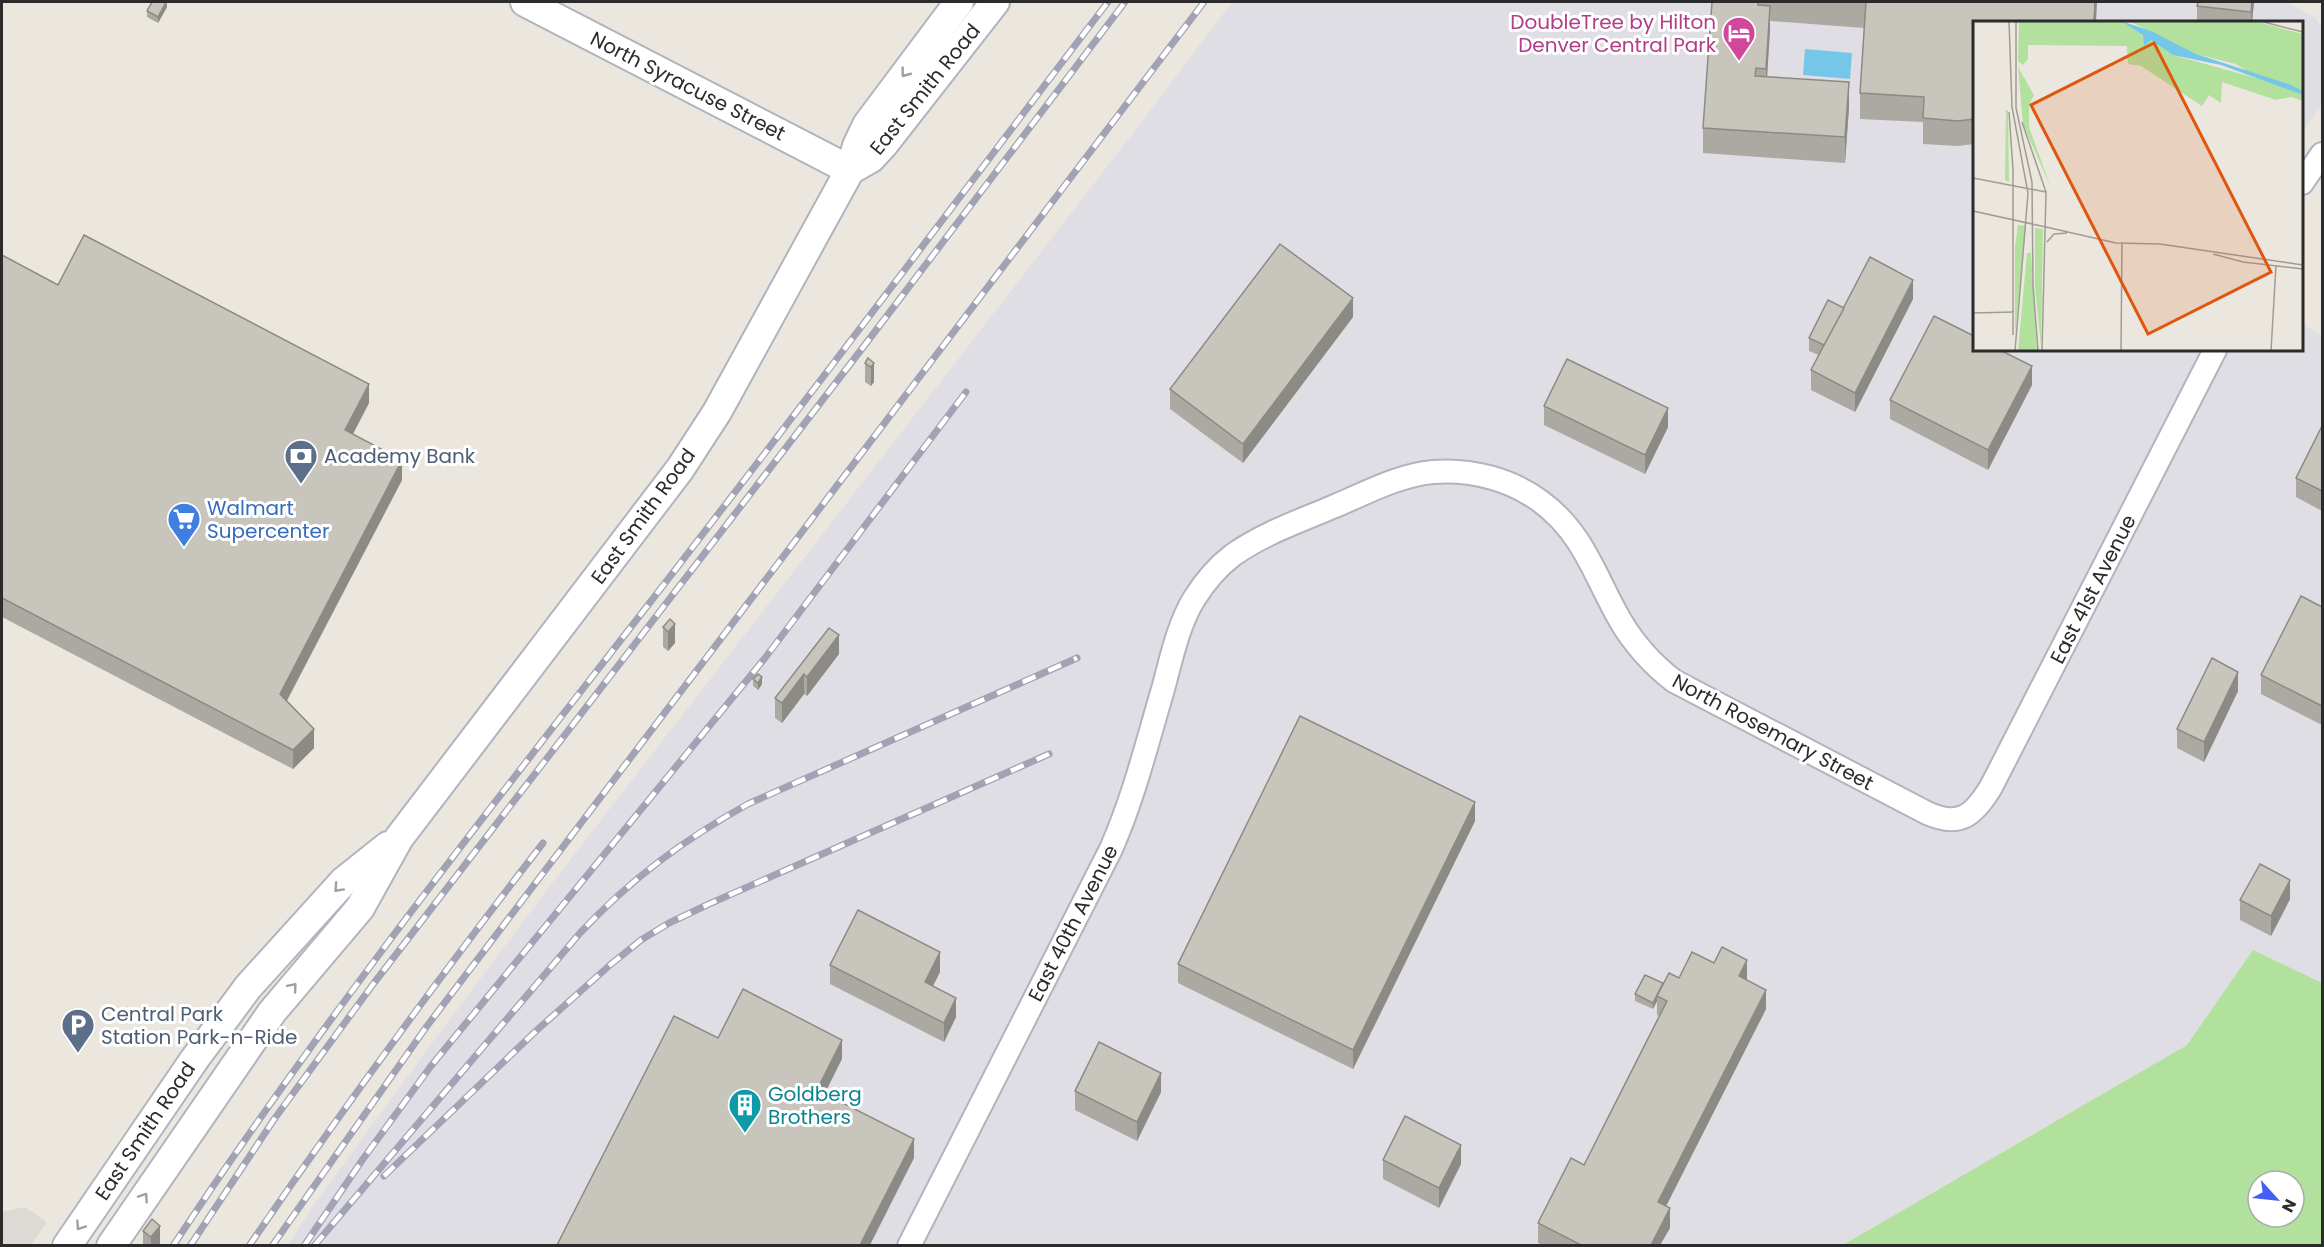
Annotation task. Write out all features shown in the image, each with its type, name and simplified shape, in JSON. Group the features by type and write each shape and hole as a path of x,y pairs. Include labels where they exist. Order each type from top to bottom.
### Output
{"street":[{"name":"North Syracuse Street","path":"525,2 850,170"},
{"name":"East Smith Road","path":"111,1245 272,1012 360,908 399,838 680,469 717,412 850,170 857,146 867,125 959,2"},
{"name":"East Smith Road","path":"850,170 871,158 884,144 995,2"},
{"path":"2303,180 2322,154"},
{"name":"East 41st Avenue","path":"1960,819 1968,816 1980,805 1991,787 2215,351"},
{"name":"North Rosemary Street","path":"1202,586 1230,557 1255,540 1393,482 1432,472 1464,473 1497,479 1529,493 1565,523 1588,554 1616,612 1632,638 1658,669 1674,681 1927,813 1950,820 1960,819"},
{"name":"East 40th Avenue","path":"909,1245 1111,849 1133,793 1174,648 1192,602 1202,586"},
{"name":"East Smith Road","path":"67,1245 187,1069 248,987 344,881 399,838"}],"shaded area":[{"path":"1232,2 2286,2 2316,18 2322,27 2322,106 2303,131 2303,21 1973,21 1973,351 2303,351 2303,325 2322,335 2322,983 2253,951 2187,1045 1843,1245 287,1246 315,1203 426,1051 553,882"},
{"path":"25,1207 47,1222 31,1245 2,1245 2,1212"}],"green space":[{"path":"2253,950 2322,983 2322,1245 1843,1245 2187,1045"}],"water":[{"path":"1805,49 1852,53 1850,79 1803,75"}],"building":[{"path":"152,2 166,2 158,17 147,11"},
{"path":"1712,2 1758,2 1758,5 1770,6 1766,69 1756,68 1755,76 1849,82 1845,137 1703,128"},
{"path":"1866,2 2095,2 2094,21 1973,21 1973,119 1958,121 1923,118 1924,97 1860,93"},
{"path":"2198,2 2252,2 2251,12 2197,6"},
{"name":"Walmart Supercenter","path":"84,235 369,384 345,430 402,460 280,694 314,729 293,750 2,598 2,255 58,285"},
{"path":"1280,244 1353,298 1243,444 1170,389"},
{"path":"1870,257 1913,280 1855,393 1811,370"},
{"path":"1828,300 1844,308 1824,345 1809,338"},
{"path":"1934,316 1973,336 1973,351 2002,351 2032,366 1988,450 1890,400"},
{"path":"868,358 874,363 871,367 865,363"},
{"path":"1567,359 1668,408 1645,455 1544,406"},
{"path":"2322,426 2322,491 2296,478"},
{"path":"2301,596 2322,607 2322,706 2261,675"},
{"path":"670,619 675,624 668,632 663,627"},
{"path":"829,628 839,635 807,677 804,674 782,703 775,698"},
{"path":"2212,658 2238,672 2204,742 2177,729"},
{"path":"758,674 762,677 758,683 753,679"},
{"path":"1300,716 1475,802 1353,1050 1178,964"},
{"path":"2260,864 2290,880 2271,916 2240,900"},
{"path":"858,910 940,952 925,982 956,998 944,1023 830,965"},
{"path":"1722,947 1747,960 1739,976 1766,990 1658,1202 1670,1208 1651,1245 1581,1245 1538,1223 1571,1158 1584,1165 1667,1001 1657,996 1669,973 1679,978 1692,952 1714,963"},
{"path":"1645,975 1663,983 1653,1003 1635,994"},
{"name":"Goldberg Brothers","path":"743,989 842,1040 817,1090 914,1139 860,1245 557,1245 674,1016 718,1038"},
{"path":"1099,1042 1161,1073 1137,1122 1075,1091"},
{"path":"1405,1116 1461,1145 1439,1188 1383,1160"},
{"path":"152,1219 160,1226 151,1237 143,1231"}],"railway":[{"path":"173,1246 286,1081 404,921 764,455 1108,2"},
{"path":"190,1246 275,1118 374,983 861,350 1125,2"},
{"path":"272,1246 427,1026 1204,2"},
{"path":"304,1246 363,1159 431,1066 765,658 966,392"},
{"path":"314,1246 580,933 638,878 680,846 748,804 1077,658"},
{"path":"384,1176 537,1030 641,940 669,923 709,904 1049,754"},
{"path":"249,1246 393,1042 543,843"}],"place":[{"name":"DoubleTree by Hilton Denver Central Park","path":"1739,62"},
{"name":"Academy Bank","path":"301,485"},
{"name":"Walmart Supercenter","path":"184,548"},
{"name":"Central Park Station Park-n-Ride","path":"78,1054"},
{"name":"Goldberg Brothers","path":"745,1134"}]}
